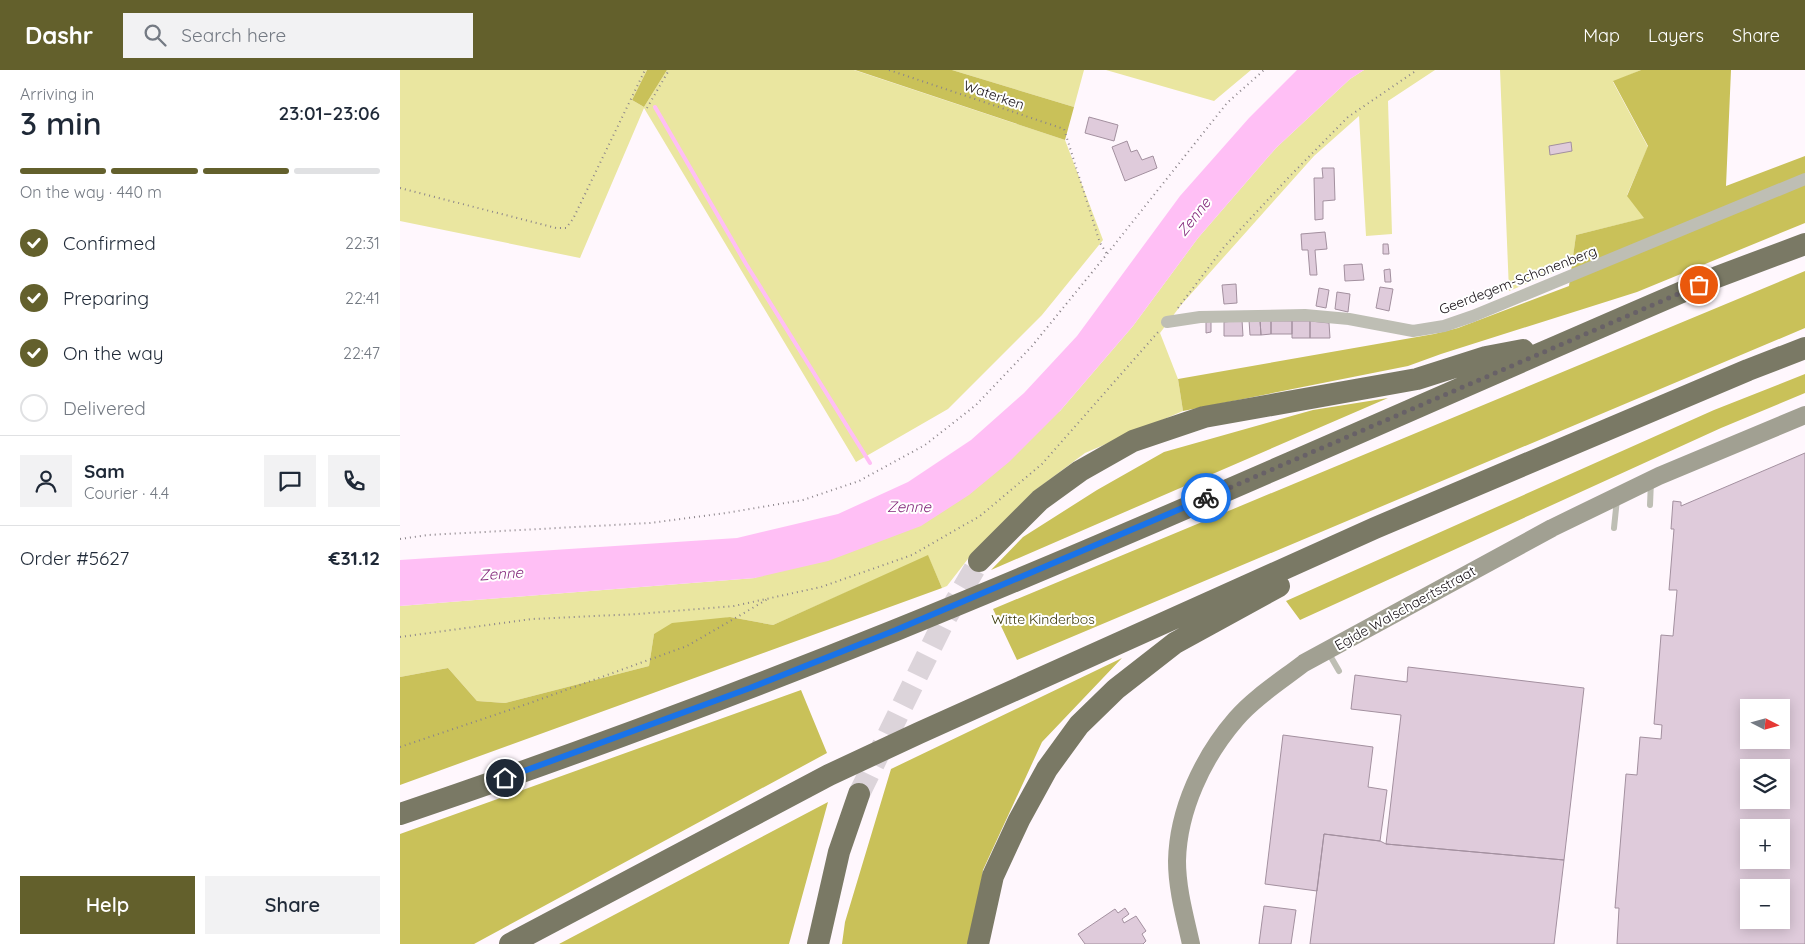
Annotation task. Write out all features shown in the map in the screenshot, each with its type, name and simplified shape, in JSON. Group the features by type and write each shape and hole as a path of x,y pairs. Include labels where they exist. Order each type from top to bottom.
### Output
{"highway":[{"path":"400,814 579,752 750,688 896,630 1091,548 1717,277 1805,244"},
{"path":"979,561 1040,500 1080,471 1132,441 1204,417 1417,378 1486,357 1573,339"},
{"path":"510,944 829,775 1375,528 1748,370 1805,348"},
{"path":"978,944 993,876 1019,820 1047,769 1079,726 1116,689 1175,643 1274,589 1375,528"},
{"path":"818,944 839,852 859,794"}],"main road":[{"name":"Egide Walschaertsstraat","path":"1191,944 1182,902 1177,861 1183,818 1203,764 1236,718 1304,663 1552,528 1651,480 1805,415"}],"street":[{"name":"Geerdegem-Schonenberg","path":"1167,322 1209,316 1305,315 1349,319 1413,331 1444,326 1473,316 1805,180"}],"lane":[{"path":"1650,505 1651,480"},
{"path":"1614,528 1617,496"},
{"path":"1327,651 1338,671"}],"path":[{"path":"400,188 556,228 566,228 573,219 645,70"},
{"path":"648,108 669,70"},
{"name":"Waterken","path":"889,70 1064,129 1100,243 1108,254"},
{"path":"400,539 428,535 650,523 803,500 860,481 925,445 976,405 1032,346 1228,103 1264,70"},
{"path":"400,637 532,620 734,606 821,587 912,555 980,516 1042,464 1167,322 1224,247 1296,170 1348,118 1417,70"},
{"path":"400,747 530,703 686,646 770,598"}],"shaded area":[{"path":"400,70 647,70 632,100 644,107 667,70 854,70 1065,140 1103,240 1042,315 948,409 856,462 644,108 580,258 400,221"},
{"path":"952,70 1084,70 1074,107"},
{"path":"1106,70 1251,70 1214,101"},
{"path":"1364,70 1435,70 1388,101 1392,234 1366,236 1359,116 1314,156 1181,305 1160,333 1178,379 1183,411 1085,453 1033,492 971,555 947,586 942,588 928,556 773,625 730,617 654,634 649,666 505,703 477,701 448,668 400,677 400,606 755,578 1060,411 1133,326 1198,238 1276,148 1350,79"},
{"path":"1500,70 1641,70 1613,82 1648,147 1627,195 1645,218 1576,235 1572,265 1509,291"}],"green space":[{"path":"647,70 667,70 644,107 632,100"},
{"path":"855,70 952,70 1074,107 1065,140"},
{"path":"1641,70 1731,70 1726,186 1805,156 1805,223 1637,292 1408,366 1183,411 1178,379 1434,334 1458,328 1569,286 1576,235 1644,218 1627,196 1648,146 1613,81"},
{"name":"Witte Kinderbos","path":"1805,271 1805,328 1017,660 993,609"},
{"path":"1805,374 1805,393 1721,428 1300,620 1286,601 1714,410"},
{"path":"1388,398 991,570 1023,537 1097,490 1164,452 1313,410"},
{"path":"928,555 942,588 400,785 400,677 448,668 477,701 505,703 649,666 654,634 672,623 730,617 773,625"},
{"path":"1122,658 1042,742 983,870 973,944 842,944 845,922 891,769"},
{"path":"801,690 827,753 474,944 400,944 400,834"},
{"path":"828,802 789,944 559,944"}],"water":[{"name":"Zenne","path":"1297,70 1364,70 1350,79 1276,148 1198,238 1133,326 1060,411 1009,462 969,495 921,526 828,561 755,578 400,606 400,560 737,538 838,514 908,482 971,440 1024,393 1077,336 1180,196 1249,118"}],"building":[{"path":"1089,117 1118,125 1114,141 1085,133"},
{"path":"1127,141 1131,152 1137,150 1142,160 1153,156 1157,168 1125,181 1112,147"},
{"path":"1571,142 1572,151 1550,155 1549,146"},
{"path":"1322,168 1334,168 1335,200 1323,201 1323,219 1315,220 1314,178 1323,178"},
{"path":"1325,232 1327,249 1315,250 1317,275 1310,275 1308,250 1302,250 1301,234"},
{"path":"1383,244 1388,244 1389,254 1383,254"},
{"path":"1362,264 1364,280 1345,281 1344,265"},
{"path":"1390,269 1391,282 1385,282 1384,270"},
{"path":"1236,284 1237,303 1224,304 1222,285"},
{"path":"1380,287 1393,289 1389,311 1376,308"},
{"path":"1319,288 1329,290 1326,308 1316,306"},
{"path":"1337,292 1350,294 1348,312 1335,309"},
{"path":"1242,320 1243,336 1224,336 1224,322"},
{"path":"1249,320 1260,320 1261,335 1250,335"},
{"path":"1260,320 1271,321 1271,334 1261,335"},
{"path":"1211,321 1211,332 1206,333 1206,322"},
{"path":"1271,321 1292,321 1292,334 1271,334"},
{"path":"1292,321 1310,321 1310,338 1292,338"},
{"path":"1310,321 1329,323 1330,338 1310,338"},
{"path":"1805,453 1805,944 1617,944 1619,908 1615,908 1626,774 1637,775 1640,737 1661,739 1662,725 1654,724 1661,635 1673,636 1677,590 1669,590 1674,529 1671,529 1673,501 1681,502 1681,506"},
{"path":"1408,667 1584,688 1564,860 1386,844 1401,715 1351,709 1355,675 1407,682"},
{"path":"1283,735 1373,747 1368,787 1387,790 1380,841 1324,834 1317,891 1265,884"},
{"path":"1324,834 1380,841 1386,844 1564,860 1554,944 1310,944"},
{"path":"1264,906 1296,910 1291,944 1259,944"},
{"path":"1125,908 1129,914 1122,919 1124,923 1136,916 1146,931 1142,934 1146,941 1143,944 1085,944 1078,934 1115,909 1118,913"}],"waterway":[{"path":"655,107 746,264 870,463"}],"tunnel":[{"path":"859,794 943,623 979,561"}],"way so far":[{"path":"1206,498 1699,285"}],"route":[{"path":"505,778 750,688 896,630 1206,498"}]}
